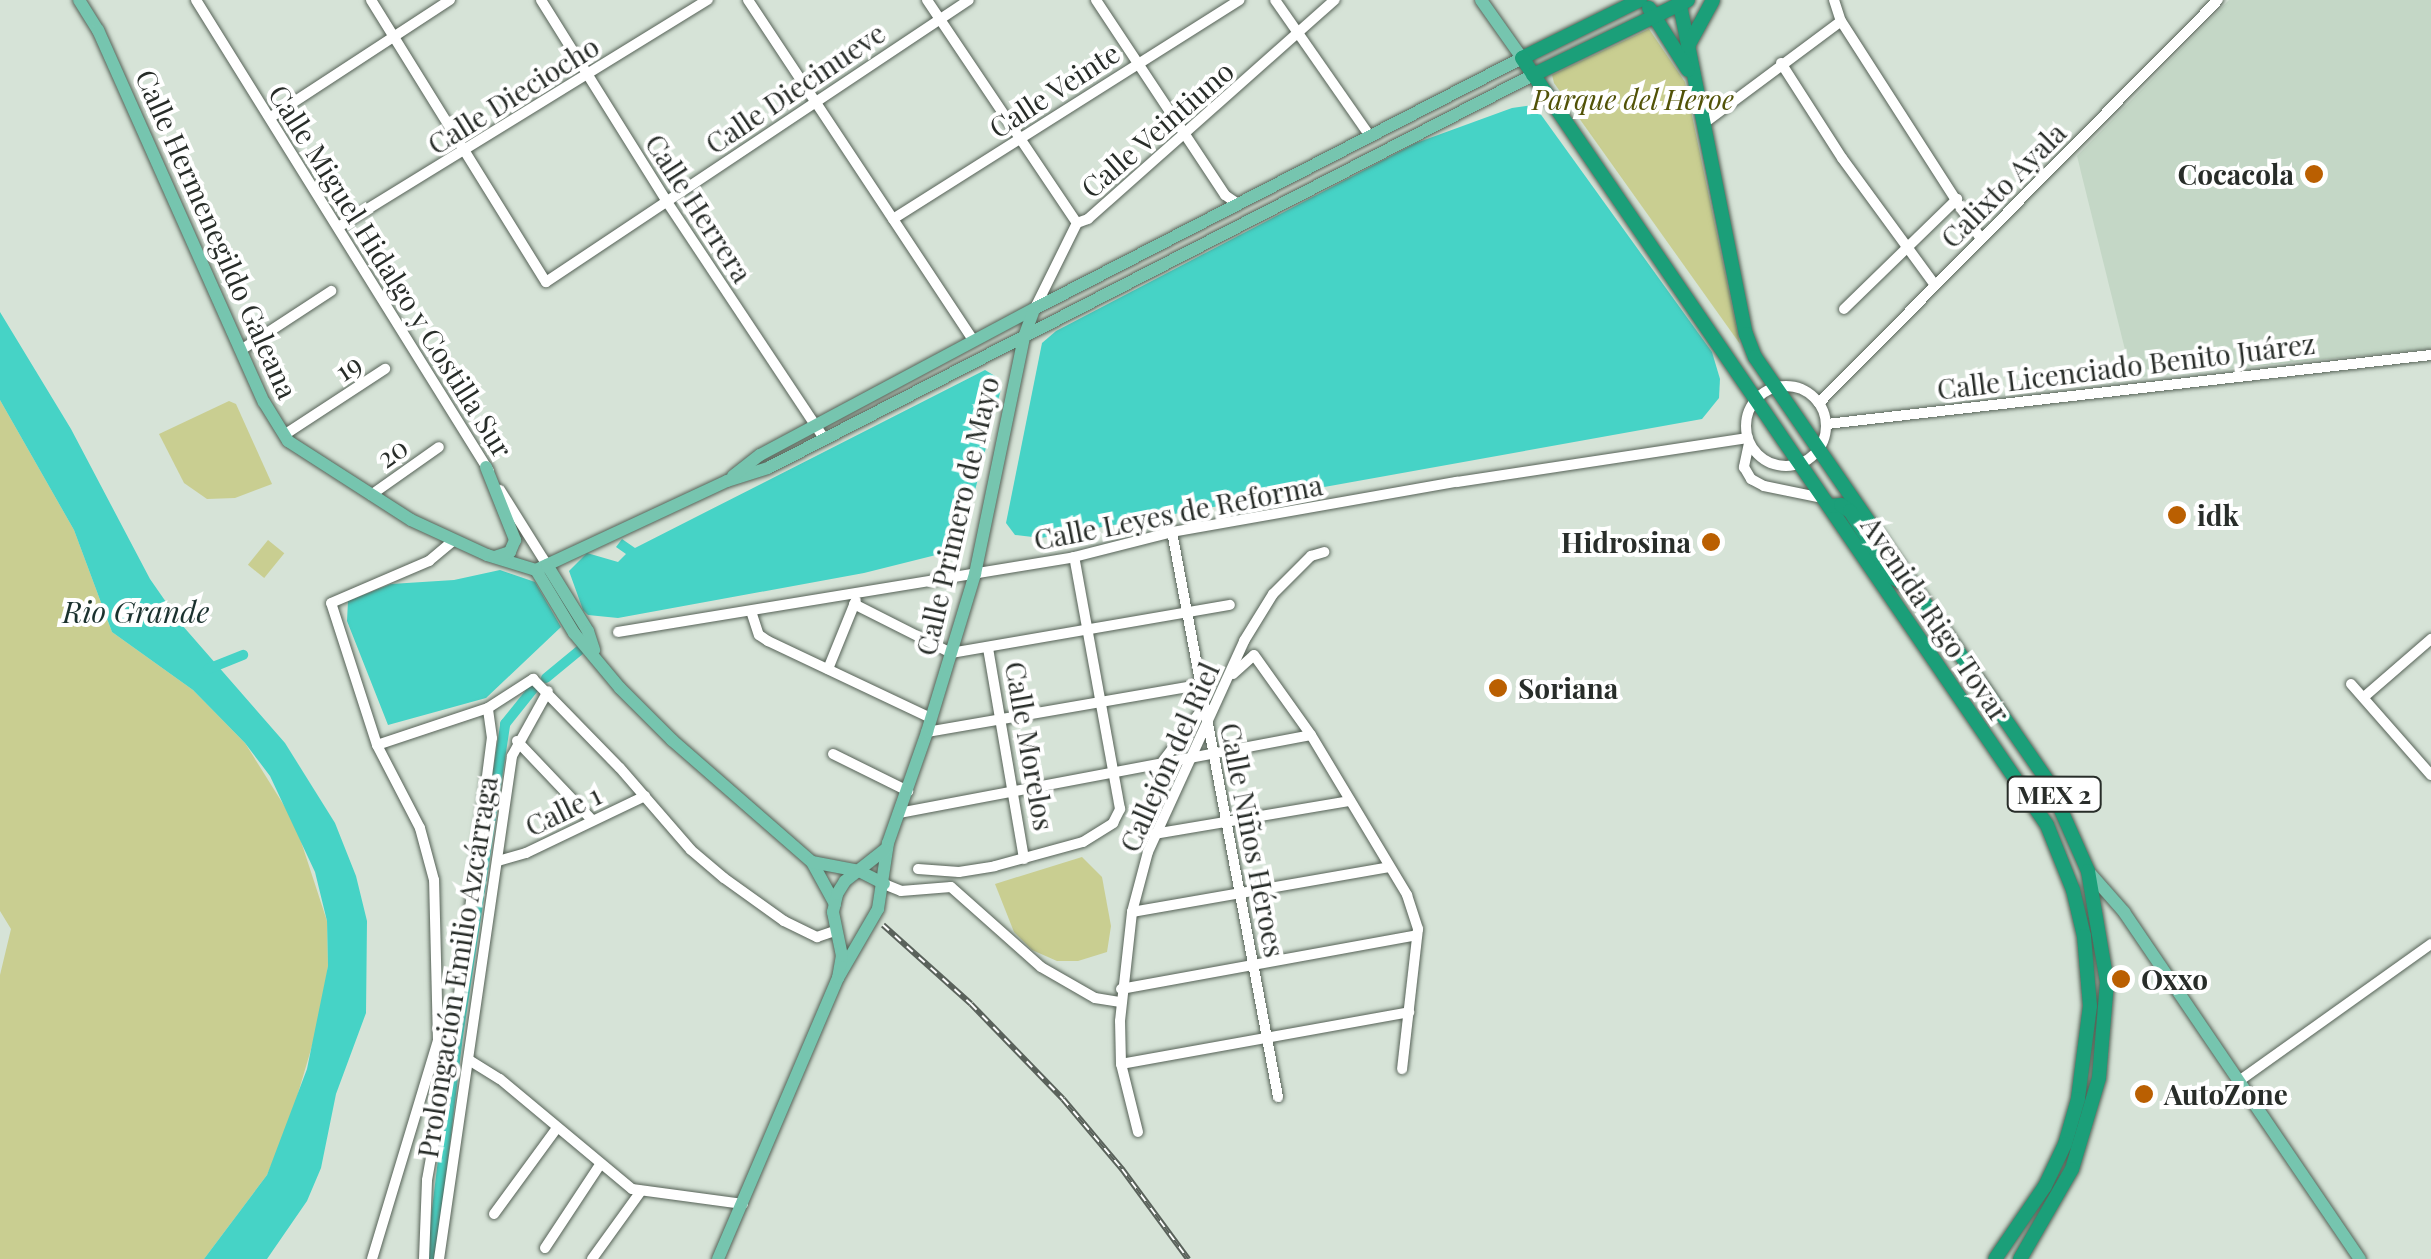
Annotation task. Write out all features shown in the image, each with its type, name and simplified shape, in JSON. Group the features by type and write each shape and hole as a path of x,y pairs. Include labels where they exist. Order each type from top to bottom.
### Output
{"highway":[{"name":"MEX 2","path":"1522,58 1641,0 1694,79 1703,124"},
{"path":"1688,46 1713,0"},
{"path":"1533,74 1683,1 1694,79"},
{"name":"Avenida Rigo Tovar","path":"1522,58 1758,397 2057,846 2080,913 2090,982 2086,1052 2065,1144 2034,1206 1995,1259"},
{"name":"Avenida Rigo Tovar","path":"1703,124 1746,334 1819,452 2049,783 2088,871 2107,982 2099,1078 2072,1170 2020,1259"},
{"path":"1826,502 1844,506 1892,577 1916,590"},
{"path":"1949,680 1968,668"}],"main road":[{"name":"Calle Hermenegildo Galeana","path":"79,0 98,30 241,350 284,436 309,458 453,541 493,558 541,568"},
{"name":"MEX 2","path":"1481,0 1522,58"},
{"path":"727,481 760,455 1034,308 1522,58"},
{"path":"835,904 812,862 672,740 574,633 541,568 727,481 768,468 1533,74"},
{"name":"Calle Primero de Mayo","path":"718,1259 838,978 865,932 884,884 886,848 908,791 975,574 1024,337 1034,308"},
{"path":"996,351 1019,364"},
{"path":"486,467 515,540 510,552 493,558"},
{"path":"835,904 845,881 886,848"},
{"path":"812,862 858,871 884,884"},
{"path":"2088,871 2124,912 2360,1259"},
{"name":"Calle Primero de Mayo","path":"835,904 842,956 838,978"},
{"path":"837,930 865,932"}],"street":[{"name":"Calle Miguel Hidalgo y Costilla Sur","path":"196,0 340,226 486,467 541,568"},
{"path":"371,0 466,150"},
{"path":"270,117 450,0"},
{"name":"Calle Herrera","path":"540,0 667,202 824,438"},
{"name":"Calle Dieciocho","path":"340,226 708,0"},
{"path":"748,0 974,341"},
{"path":"927,0 1077,223"},
{"name":"Calle Diecinueve","path":"466,150 546,282 970,0"},
{"path":"1096,0 1226,195 1238,204"},
{"name":"Calle Veinte","path":"893,219 1240,0"},
{"path":"1275,0 1370,136"},
{"name":"Calle Veintiuno","path":"1034,308 1077,223 1088,219 1335,0"},
{"path":"1834,0 1840,21 1981,239"},
{"name":"Calixto Ayala","path":"1820,403 2218,0"},
{"path":"1703,124 1840,21"},
{"path":"1781,63 1935,285"},
{"path":"1844,309 1957,200"},
{"path":"241,350 331,292"},
{"name":"Calle Licenciado Benito Juárez","path":"1827,424 2431,354"},
{"name":"19","path":"284,436 386,369"},
{"path":"1749,440 1769,463 1801,465 1819,452 1827,424 1820,403 1800,388 1776,387 1758,397 1746,421 1749,440 1744,466 1751,479 1764,486 1826,502"},
{"name":"Calle Leyes de Reforma","path":"618,632 1074,557 1172,532 1749,440"},
{"name":"20","path":"371,495 438,447"},
{"name":"Calle Niños Héroes","path":"1172,532 1278,1097"},
{"path":"372,1259 438,1041 434,880 420,828 377,745 332,603 429,561 453,541"},
{"name":"Callejón del Riel","path":"1138,1132 1121,1064 1120,1002 1132,912 1154,834 1188,757 1232,674 1244,641 1272,594 1311,556 1324,552"},
{"path":"918,868 959,872 1083,842 1113,824 1120,809 1074,557"},
{"path":"828,669 860,592"},
{"path":"854,604 951,653 1230,605"},
{"path":"751,612 759,634 929,725 999,720 1199,685"},
{"path":"2364,697 2427,642 2431,656"},
{"name":"Calle Morelos","path":"988,648 1023,856"},
{"path":"1232,674 1254,655 1311,735 1407,896 1417,935 1402,1069"},
{"path":"377,745 488,708 533,680 548,691 691,850 784,921 816,937 837,930"},
{"path":"2351,684 2430,771"},
{"name":"Prolongación Emilio Azcárraga","path":"439,1259 517,741 548,691"},
{"path":"1162,762 1204,707"},
{"path":"424,1259 427,1180 456,1018 492,738 488,708"},
{"path":"899,813 1012,795 1311,735"},
{"path":"517,741 592,820"},
{"path":"833,754 908,791"},
{"name":"Calle 1","path":"498,861 526,853 645,796"},
{"path":"1154,834 1350,800"},
{"path":"1132,912 1389,867"},
{"path":"951,887 959,872"},
{"path":"884,884 901,891 951,887 1041,968 1095,998 1120,1002"},
{"path":"1121,989 1417,935"},
{"path":"2239,1081 2431,944"},
{"path":"1121,1064 1409,1012"},
{"path":"469,1060 500,1078 623,1184 641,1191 743,1204"},
{"path":"494,1214 558,1128"},
{"path":"544,1248 599,1166"},
{"path":"592,1259 641,1191"}],"shaded area":[{"path":"2229,0 2431,0 2431,349 2132,378 2077,156"}],"green space":[{"name":"Parque del Heroe","path":"1649,29 1685,82 1740,344 1554,83 1552,75"},
{"path":"0,400 74,530 112,632 193,690 245,743 295,823 327,921 328,966 322,1012 289,1124 267,1175 204,1259 0,1259 0,975 11,929 0,911"},
{"path":"229,401 236,404 272,484 235,498 207,499 184,483 159,434"},
{"path":"268,540 284,553 264,578 248,565"},
{"path":"1082,857 1102,877 1111,926 1107,952 1078,961 1057,961 1032,950 1014,932 995,884"}],"water":[{"path":"1534,105 1712,352 1720,379 1719,398 1702,419 1041,538 1015,535 1006,523 1042,343 1056,331 1416,143 1512,108"},
{"name":"Rio Grande","path":"0,312 71,429 150,579 182,625 285,743 335,823 356,876 367,921 366,1013 336,1094 321,1168 307,1201 267,1259 204,1259 267,1175 307,1069 328,966 327,921 315,872 270,776 245,743 193,690 112,632 74,530 0,400"},
{"path":"985,370 995,376 1001,389 960,549 864,573 618,618 588,615 583,610 569,571 587,553 618,562 626,554 616,547 622,539 635,548"},
{"path":"500,570 535,582 561,627 486,698 388,725 347,621 348,601 391,584 454,580"}],"waterway":[{"path":"546,678 580,650"},
{"path":"208,669 243,655"},
{"path":"431,1259 457,1043 505,724 533,689"}],"railway":[{"path":"883,925 971,1004 1063,1099 1122,1169 1188,1259"}],"place":[{"name":"Cocacola","path":"2314,174"},
{"name":"idk","path":"2177,515"},
{"name":"Hidrosina","path":"1711,542"},
{"name":"Soriana","path":"1498,688"},
{"name":"Oxxo","path":"2121,979"},
{"name":"AutoZone","path":"2144,1094"}]}
